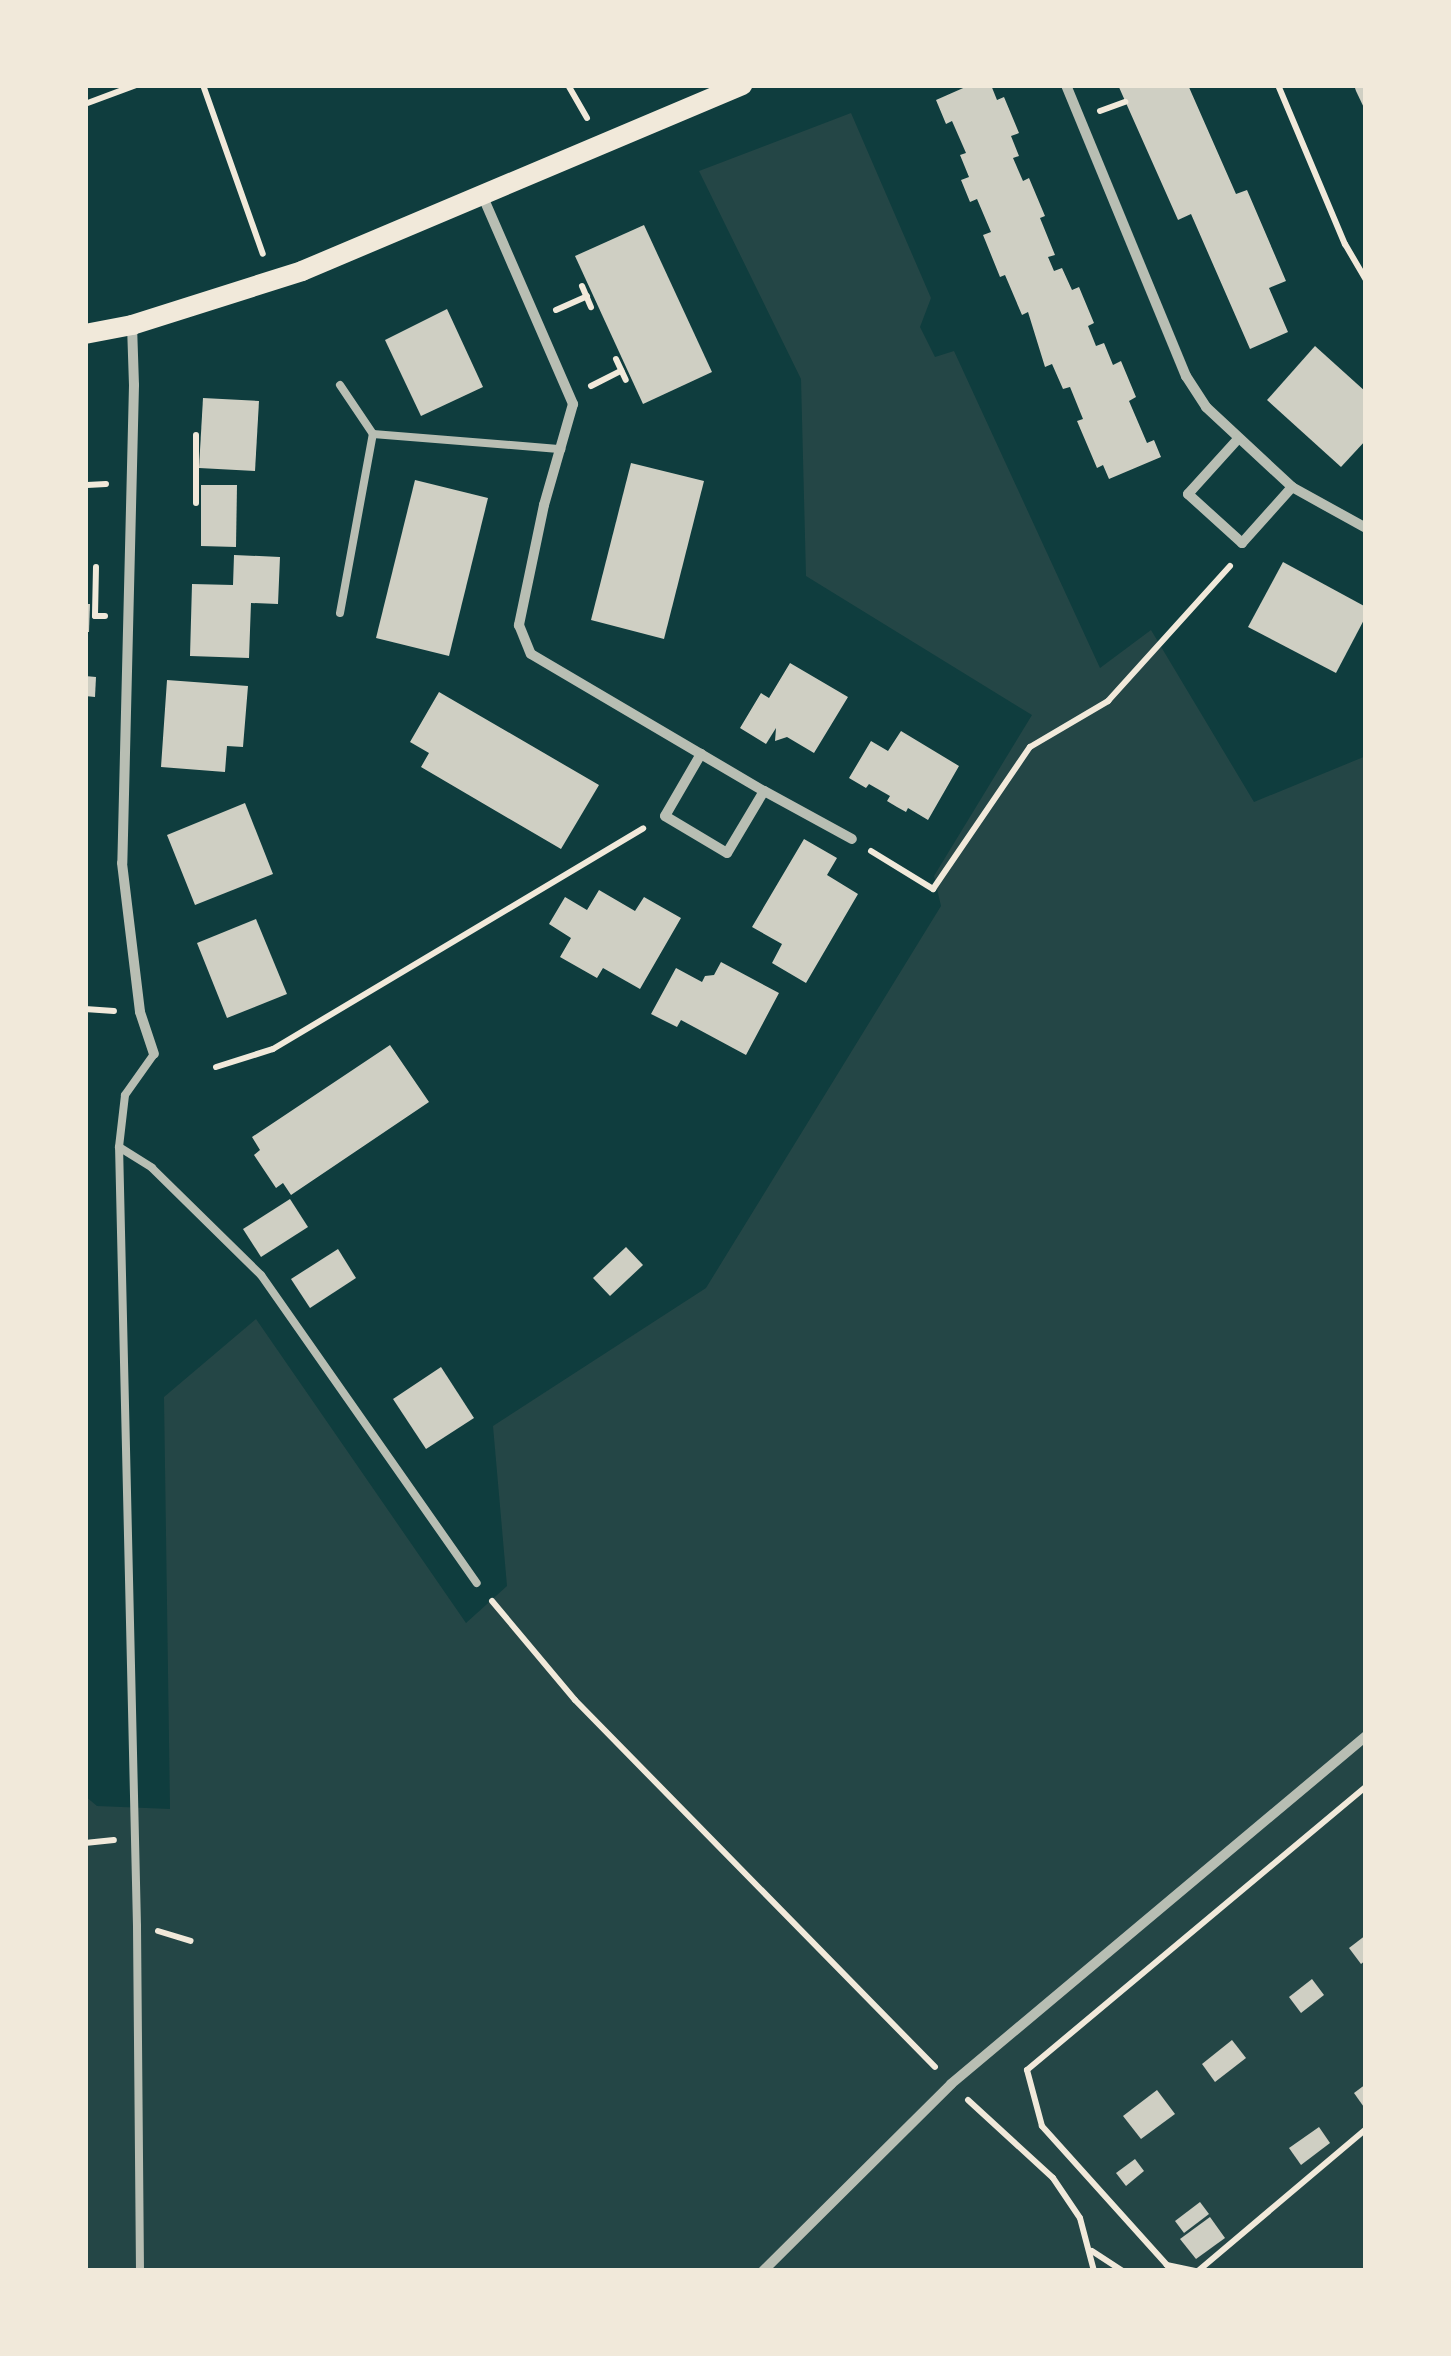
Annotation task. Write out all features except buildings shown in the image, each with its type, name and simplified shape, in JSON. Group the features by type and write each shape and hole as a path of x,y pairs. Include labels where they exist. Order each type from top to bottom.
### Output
{"main road":[{"path":"85,334 132,326 302,270 742,85"}],"street":[{"path":"1066,85 1186,376 1206,408 1292,488 1366,528"},
{"path":"483,197 574,404 519,625 531,654 852,840"},
{"path":"132,326 134,385 122,863 140,1012 154,1054"},
{"path":"1237,440 1188,494 1242,543 1292,488"},
{"path":"701,754 665,816 727,853 764,790"},
{"path":"762,2271 951,2084 1366,1736"}],"lane":[{"path":"340,386 373,434 340,613"},
{"path":"373,434 561,450"},
{"path":"140,2271 137,1926 118,1146 125,1095 154,1054"},
{"path":"118,1146 152,1168 261,1275 477,1583"}],"path":[{"path":"85,104 136,85"},
{"path":"203,85 264,255"},
{"path":"568,85 590,123"},
{"path":"1278,85 1346,244 1366,280"},
{"path":"582,286 591,306"},
{"path":"569,304 587,296"},
{"path":"616,359 626,380"},
{"path":"606,379 621,371"},
{"path":"196,435 196,504"},
{"path":"852,840 933,890 1030,747 1108,702 1204,598 1233,562 1242,543"},
{"path":"216,1067 273,1049 643,828"},
{"path":"477,1583 588,1714 951,2084 1053,2178 1080,2218 1094,2271"},
{"path":"1366,1787 1027,2070 1042,2126 1167,2265 1196,2271 1366,2128"},
{"path":"1092,2252 1123,2271"}],"shaded area":[{"path":"851,113 931,298 920,327 935,357 954,351 1100,668 1151,630 1254,802 1366,756 1366,2271 85,2271 85,1796 97,1806 170,1809 164,1397 256,1319 466,1623 507,1586 493,1426 706,1288 941,906 934,876 1032,715 806,576 801,379 699,171"}]}
